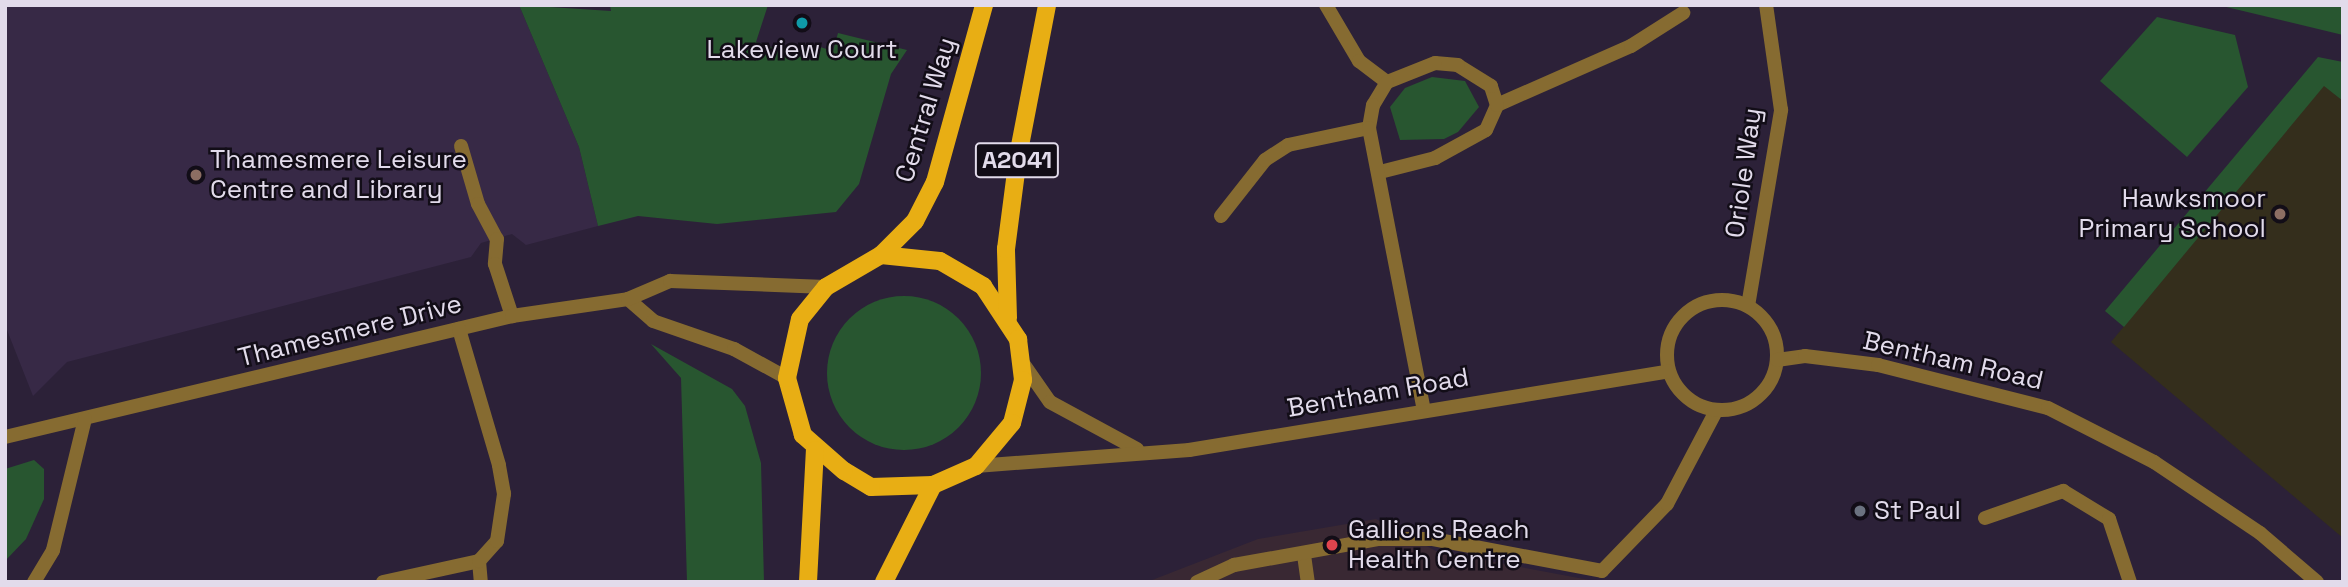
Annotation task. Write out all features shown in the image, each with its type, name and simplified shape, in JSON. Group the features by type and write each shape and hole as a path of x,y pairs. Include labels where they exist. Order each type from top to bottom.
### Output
{"main road":[{"name":"Central Way","path":"825,287 881,255 915,221 935,182 984,5"},
{"name":"A2041","path":"1008,318 1006,249 1014,182 1047,5"},
{"path":"787,378 803,435 815,450 871,487 933,485 976,466 1012,423 1023,380 1008,318 983,286 940,261 881,255"},
{"name":"A2041","path":"787,378 800,319 825,287"},
{"path":"808,582 815,450"},
{"path":"884,582 933,485"}],"street":[{"path":"1326,5 1359,61 1387,82"},
{"name":"Oriole Way","path":"1748,306 1781,110 1766,5"},
{"path":"1497,105 1631,46 1683,13"},
{"path":"1380,172 1463,145 1486,130 1497,105 1491,86 1458,65 1435,63 1387,82 1368,128 1380,172 1423,407"},
{"path":"1221,216 1265,160 1287,145 1368,128"},
{"path":"461,146 478,204 497,239 495,264 512,316"},
{"name":"Thamesmere Drive","path":"5,437 512,316 628,299 670,281 825,287"},
{"path":"628,299 653,321 734,349 787,378"},
{"path":"1710,301 1748,306 1773,334 1777,360 1758,398 1716,411 1683,394 1669,371 1672,333 1682,317 1710,301"},
{"path":"383,582 479,561 498,541 503,494 458,329"},
{"name":"Bentham Road","path":"1777,360 1805,356 1878,365 2048,408 2154,462 2260,533 2317,582"},
{"name":"Bentham Road","path":"1019,358 1050,402 1137,450"},
{"name":"Bentham Road","path":"976,466 1137,450 1189,450 1314,431 1423,407 1669,371"},
{"path":"1197,582 1234,565 1304,555 1378,539 1433,539 1602,571 1667,503 1716,411"},
{"path":"34,582 53,550 85,419"},
{"path":"1985,518 2063,491 2109,519 2130,582"},
{"path":"1304,555 1308,582"},
{"path":"479,561 481,582"}],"shaded area":[{"name":"Thamesmere Leisure Centre and Library","path":"5,5 519,5 579,147 598,226 526,245 512,234 481,243 471,257 67,362 33,396 5,325"},
{"name":"Hawksmoor Primary School","path":"2324,85 2343,101 2343,538 2111,342"},
{"name":"Gallions Reach Health Centre","path":"1376,519 1436,551 1600,582 1147,582 1258,539"}],"green space":[{"path":"519,5 611,11 610,5 768,5 756,42 811,60 817,46 833,51 838,33 907,50 891,74 859,184 836,212 717,224 638,216 598,226 579,147"},
{"path":"2218,5 2343,5 2343,35"},
{"path":"2157,17 2235,35 2248,87 2187,157 2100,81"},
{"path":"2318,57 2343,62 2343,101 2324,86 2124,327 2105,311"},
{"path":"1432,77 1465,81 1479,107 1458,132 1444,139 1400,140 1390,107 1405,88"},
{"path":"904,296 934,302 959,318 975,343 981,373 975,403 959,428 934,444 904,450 874,444 849,428 833,403 827,373 833,343 849,318 874,302"},
{"path":"651,344 732,389 745,406 761,463 764,582 687,582 681,378"},
{"path":"34,460 44,469 44,499 26,539 5,561 5,469"}],"place":[{"name":"Lakeview Court","path":"802,23"},
{"name":"Thamesmere Leisure Centre and Library","path":"196,175"},
{"name":"Hawksmoor Primary School","path":"2280,214"},
{"name":"St Paul","path":"1860,511"},
{"name":"Gallions Reach Health Centre","path":"1332,545"}]}
